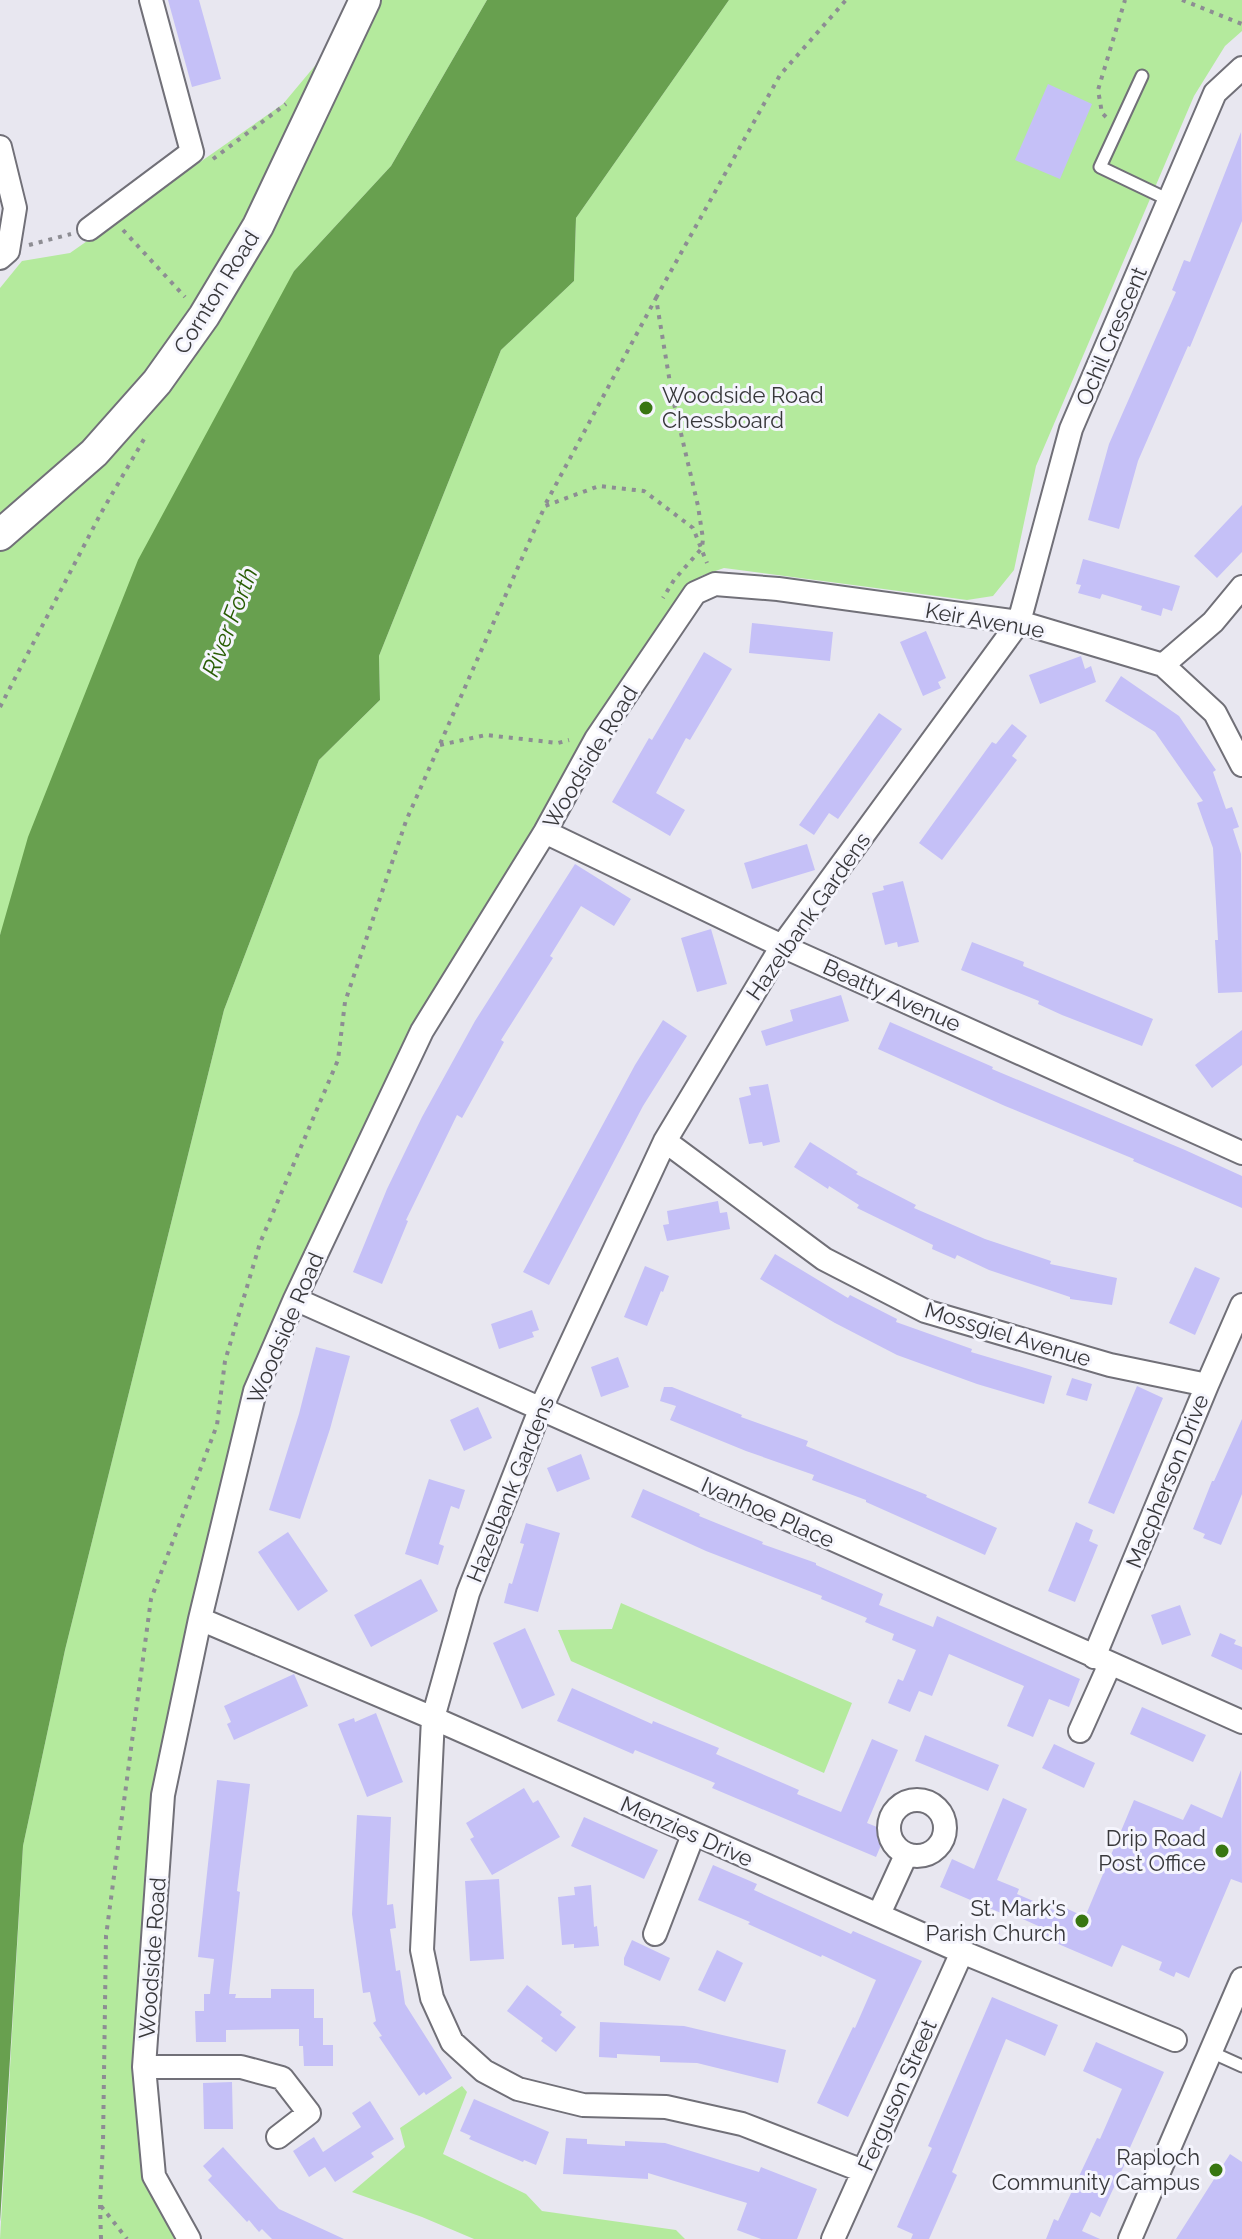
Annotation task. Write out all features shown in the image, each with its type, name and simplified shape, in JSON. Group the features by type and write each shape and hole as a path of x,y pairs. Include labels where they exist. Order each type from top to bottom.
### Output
{"main road":[{"name":"Cornton Road","path":"0,535 94,453 157,382 207,312 258,226 365,0"}],"street":[{"path":"89,229 192,152 151,0"},
{"name":"Ochil Crescent","path":"1019,622 1071,429 1215,93 1242,68"},
{"path":"0,147 15,208 4,254"},
{"name":"Keir Avenue","path":"695,593 715,584 778,589 1019,622 1163,665"},
{"path":"1242,587 1213,622 1163,665 1215,713 1242,765"},
{"name":"Woodside Road","path":"189,2239 154,2176 144,2067 163,1795 200,1619 255,1391 295,1299 422,1031 545,832 596,739 695,593"},
{"name":"Hazelbank Gardens","path":"863,2171 742,2124 666,2107 583,2105 518,2089 484,2071 452,2042 432,1998 422,1950 433,1718 468,1593 540,1410 665,1141 782,946 1019,622"},
{"name":"Beatty Avenue","path":"545,832 782,946 1242,1153"},
{"name":"Mossgiel Avenue","path":"665,1141 824,1259 925,1311 1110,1365 1207,1385"},
{"name":"Ivanhoe Place","path":"295,1299 1242,1722"},
{"name":"Macpherson Drive","path":"1080,1731 1102,1661 1207,1385 1242,1305"},
{"name":"Menzies Drive","path":"200,1619 433,1718 962,1952 1175,2040"},
{"path":"655,1934 693,1835"},
{"path":"879,1914 906,1855"},
{"name":"Ferguson Street","path":"833,2239 962,1952"},
{"path":"1130,2239 1242,1979"},
{"path":"144,2067 241,2067 282,2078 309,2113 278,2137"}],"lane":[{"path":"1142,76 1100,167 1169,200"},
{"path":"1211,2052 1242,2066"}],"path":[{"path":"545,506 780,75 846,0"},
{"path":"1117,132 1102,113 1098,90 1125,0"},
{"path":"1182,0 1242,24"},
{"path":"210,162 298,96"},
{"path":"111,212 121,228 184,296 207,312"},
{"path":"4,254 89,229"},
{"path":"656,298 672,395 703,539 702,548 659,603"},
{"path":"0,707 101,513 147,434"},
{"path":"440,745 486,735 558,743 578,738"},
{"path":"100,2204 127,2239"}],"shaded area":[{"path":"370,0 487,0 391,166 294,271 0,935 0,288 22,261 70,253 283,104"},
{"path":"729,0 1242,0 1242,31 1225,46 1194,96 1036,466 1014,570 993,596 967,600 724,568 701,576 639,661 414,1034 245,1410 193,1621 140,2077 180,2239 0,2239 23,1846 65,1650 224,1010 319,760 380,700 379,656 501,350 574,281 576,218"},
{"path":"621,1603 852,1703 824,1773 571,1661 558,1630 612,1629"},
{"path":"462,2086 467,2092 443,2154 526,2194 542,2211 676,2230 685,2239 474,2239 352,2192 405,2147 400,2128"}],"water":[{"name":"River Forth","path":"487,0 729,0 576,218 574,281 501,350 379,656 380,700 319,760 224,1010 65,1650 23,1846 0,2222 0,935 28,837 138,560 294,271 391,166"}],"building":[{"path":"168,0 199,0 221,79 192,87"},
{"path":"1048,84 1092,104 1060,179 1015,160"},
{"path":"1241,132 1242,221 1138,461 1119,529 1088,520 1109,444 1176,292 1172,290 1184,260 1190,262"},
{"path":"1242,505 1242,552 1217,578 1194,556"},
{"path":"1083,559 1180,586 1172,611 1163,608 1161,616 1141,610 1142,606 1102,594 1100,599 1078,593 1081,585 1076,584"},
{"path":"752,623 833,632 830,661 749,653"},
{"path":"926,631 946,678 938,682 941,688 923,696 900,642"},
{"path":"704,652 732,669 690,740 686,738 656,793 685,810 670,836 612,802"},
{"path":"1081,656 1085,669 1091,666 1096,682 1040,704 1029,675"},
{"path":"1121,676 1179,716 1216,770 1213,772 1226,809 1232,807 1239,827 1233,829 1241,854 1242,992 1218,993 1213,848 1197,803 1203,801 1155,732 1105,701"},
{"path":"879,713 902,729 838,819 829,813 814,835 799,825"},
{"path":"1012,724 1027,736 1012,756 1017,760 942,860 919,843 992,742 996,744"},
{"path":"807,844 815,870 752,889 744,863"},
{"path":"575,864 631,899 614,926 581,906 550,956 553,958 501,1040 504,1042 462,1118 457,1115 406,1220 382,1284 353,1272 387,1189 422,1117 475,1021"},
{"path":"903,881 919,942 898,947 897,942 885,945 872,893 884,890 883,886"},
{"path":"711,929 727,984 697,992 681,938"},
{"path":"972,942 1153,1019 1142,1046 961,970"},
{"path":"841,995 849,1021 766,1046 761,1031 793,1021 790,1010"},
{"path":"663,1020 687,1036 643,1106 549,1285 523,1272 635,1065"},
{"path":"890,1022 1242,1176 1242,1208 878,1049"},
{"path":"1242,1030 1242,1065 1212,1088 1195,1065"},
{"path":"768,1084 780,1142 763,1146 762,1142 749,1144 739,1098 751,1095 749,1087"},
{"path":"810,1142 858,1172 856,1174 916,1205 914,1208 985,1239 1051,1261 1050,1264 1117,1278 1112,1305 1070,1299 957,1255 955,1259 932,1249 933,1245 857,1208 859,1205 794,1167"},
{"path":"718,1201 720,1213 727,1212 730,1229 667,1241 663,1225 669,1224 667,1211"},
{"path":"775,1254 848,1298 850,1295 897,1319 896,1322 972,1349 971,1352 1052,1376 1044,1404 897,1355 835,1323 760,1279"},
{"path":"645,1266 669,1276 647,1326 624,1317"},
{"path":"1195,1267 1220,1278 1195,1335 1169,1323"},
{"path":"532,1310 539,1330 532,1332 534,1337 499,1349 491,1324"},
{"path":"316,1347 350,1356 300,1519 269,1510"},
{"path":"618,1357 629,1387 601,1397 591,1367"},
{"path":"1072,1378 1092,1384 1087,1401 1066,1395"},
{"path":"1137,1386 1163,1398 1114,1514 1088,1503"},
{"path":"664,1387 672,1387 741,1417 808,1441 806,1446 927,1495 997,1528 985,1555 866,1500 812,1480 814,1475 670,1420 676,1406 660,1401"},
{"path":"478,1407 492,1438 464,1451 450,1420"},
{"path":"1242,1419 1242,1494 1221,1545 1203,1538 1205,1534 1193,1529"},
{"path":"581,1454 590,1479 557,1492 547,1468"},
{"path":"429,1479 465,1490 459,1509 451,1506 439,1544 444,1546 438,1565 405,1554"},
{"path":"643,1489 762,1544 816,1563 883,1594 879,1605 933,1627 937,1616 1080,1679 1069,1707 1049,1699 1033,1737 1007,1726 1024,1686 949,1654 932,1696 919,1691 910,1712 888,1703 898,1679 903,1681 916,1650 892,1640 894,1634 865,1622 867,1618 821,1599 822,1596 706,1551 631,1517"},
{"path":"1076,1522 1093,1530 1089,1541 1098,1545 1075,1602 1048,1591"},
{"path":"526,1523 560,1533 538,1612 504,1603 524,1544 520,1543"},
{"path":"288,1532 328,1591 298,1611 258,1552"},
{"path":"421,1579 438,1611 371,1647 354,1615"},
{"path":"1180,1605 1191,1635 1162,1645 1151,1615"},
{"path":"525,1628 555,1695 522,1709 493,1643"},
{"path":"1220,1633 1236,1640 1234,1644 1242,1647 1242,1670 1211,1656"},
{"path":"294,1674 308,1706 234,1740 224,1706"},
{"path":"572,1688 652,1724 653,1721 719,1748 716,1754 841,1812 872,1739 898,1750 867,1823 887,1831 876,1857 712,1788 715,1783 635,1750 633,1754 557,1721"},
{"path":"1142,1707 1206,1735 1193,1762 1130,1734"},
{"path":"376,1713 403,1782 367,1797 338,1724 354,1718 355,1722"},
{"path":"925,1735 999,1765 988,1791 915,1761"},
{"path":"1054,1744 1095,1763 1084,1788 1042,1768"},
{"path":"1241,1770 1242,1883 1231,1879 1189,1978 1176,1972 1174,1977 1159,1970 1162,1962 1122,1945 1112,1967 1042,1937 1045,1929 940,1887 952,1859 974,1869 1003,1798 1027,1809 997,1880 1019,1889 1017,1894 1054,1910 1057,1904 1085,1917 1134,1800 1183,1820 1191,1804 1222,1818"},
{"path":"217,1780 250,1784 229,1994 236,1994 235,1998 271,1998 271,1989 314,1989 314,2018 323,2018 323,2045 333,2045 333,2066 304,2066 299,2029 226,2030 226,2042 196,2042 195,2011 204,2011 204,1994 210,1994 214,1959 198,1957"},
{"path":"524,1788 533,1803 538,1800 560,1837 492,1875 470,1839 474,1837 466,1823"},
{"path":"357,1815 391,1817 387,1905 393,1904 396,1928 390,1929 396,1971 400,1970 405,2004 452,2078 426,2095 424,2092 419,2096 379,2037 382,2036 373,2023 376,2021 370,1992 363,1993 352,1914"},
{"path":"584,1817 658,1850 644,1879 571,1846"},
{"path":"713,1865 757,1884 754,1890 851,1934 853,1931 922,1961 848,2117 817,2103 876,1980 698,1900"},
{"path":"499,1879 504,1959 470,1961 465,1881"},
{"path":"591,1885 594,1927 597,1926 599,1946 574,1948 574,1944 562,1945 558,1897 575,1895 574,1887"},
{"path":"632,1940 670,1958 660,1981 624,1965"},
{"path":"717,1950 743,1963 725,2002 698,1990"},
{"path":"527,1985 576,2027 556,2052 507,2011"},
{"path":"992,1997 1058,2025 1045,2056 1006,2039 952,2172 957,2175 929,2239 911,2239 913,2234 897,2227"},
{"path":"600,2022 684,2026 786,2050 778,2083 697,2063 660,2062 660,2056 617,2054 617,2058 599,2057"},
{"path":"1096,2042 1164,2072 1100,2217 1091,2212 1082,2231 1100,2239 1046,2239 1054,2219 1058,2221 1097,2138 1100,2139 1122,2089 1083,2071"},
{"path":"232,2082 233,2129 204,2129 203,2083"},
{"path":"474,2099 549,2132 536,2165 469,2139 471,2136 460,2131"},
{"path":"370,2101 394,2139 371,2153 374,2157 335,2182 325,2167 309,2177 293,2151 314,2137 323,2152 361,2127 352,2113"},
{"path":"566,2138 587,2139 587,2144 625,2146 625,2141 665,2143 759,2172 761,2167 817,2189 797,2239 761,2239 737,2230 747,2203 648,2173 648,2179 563,2174"},
{"path":"223,2147 279,2209 344,2239 272,2239 262,2229 259,2232 208,2180 212,2176 203,2166"},
{"path":"1230,2154 1242,2162 1242,2239 1176,2239"}],"place":[{"name":"Woodside Road Chessboard","path":"646,408"},
{"name":"Drip Road Post Office","path":"1222,1851"},
{"name":"St. Mark's Parish Church","path":"1082,1921"},
{"name":"Raploch Community Campus","path":"1216,2170"}]}
